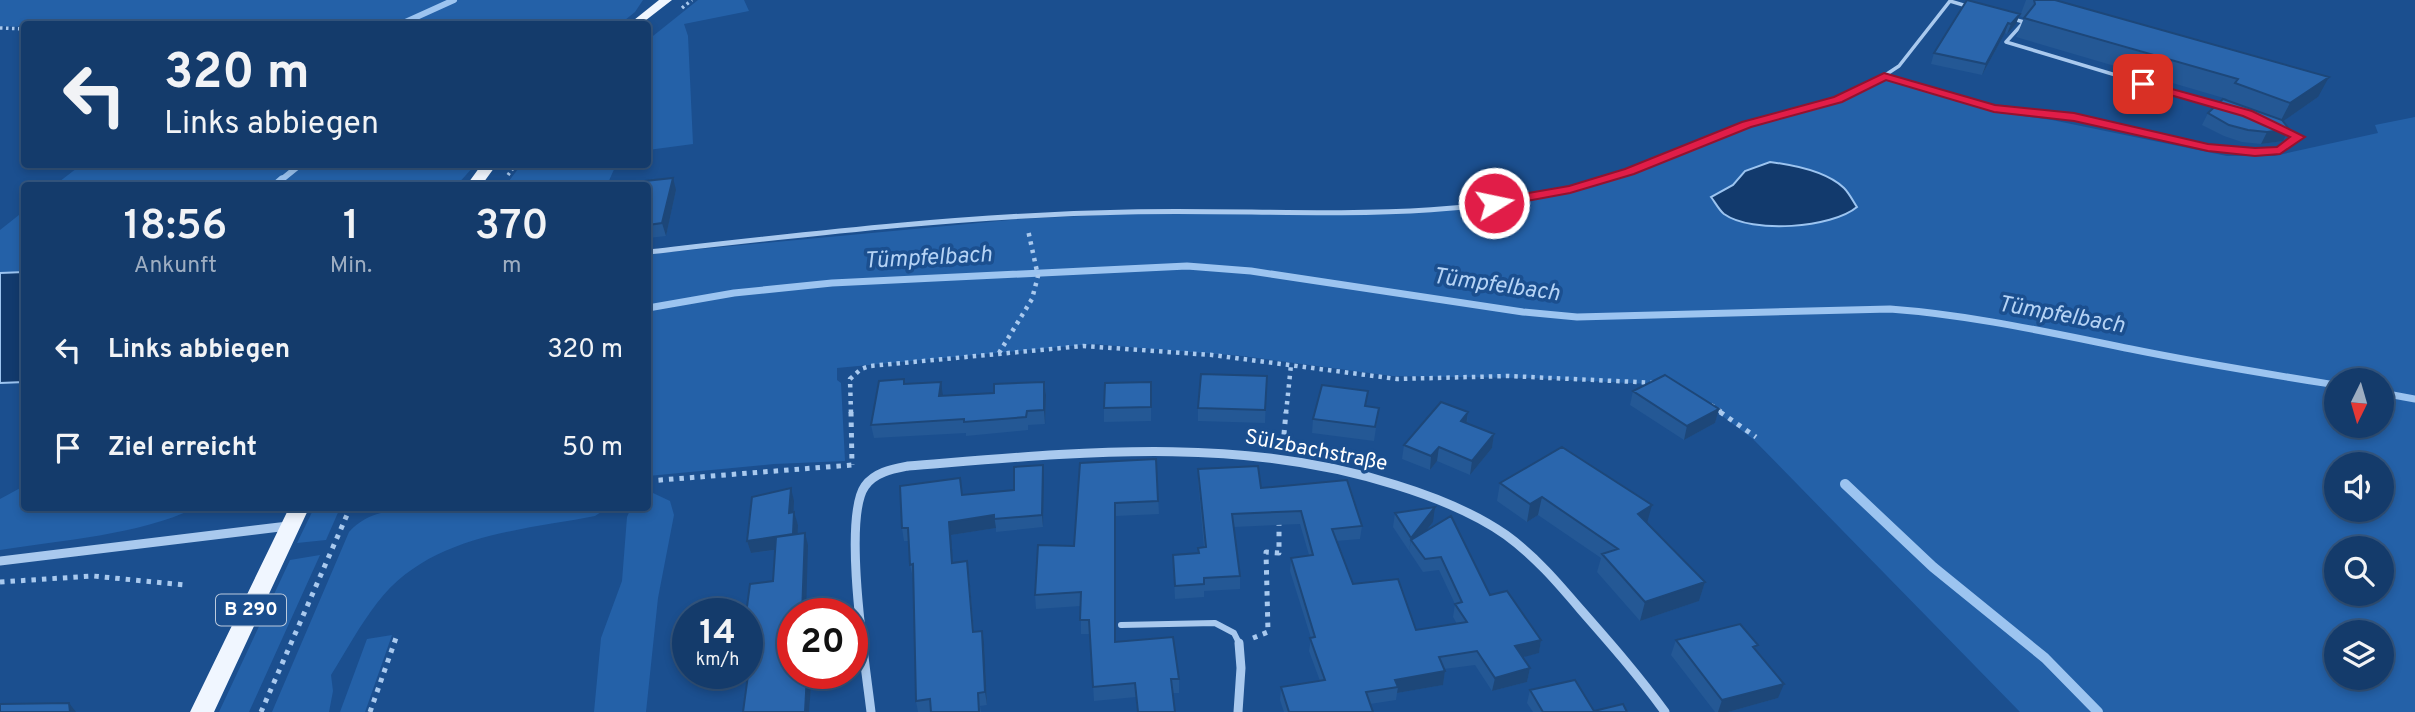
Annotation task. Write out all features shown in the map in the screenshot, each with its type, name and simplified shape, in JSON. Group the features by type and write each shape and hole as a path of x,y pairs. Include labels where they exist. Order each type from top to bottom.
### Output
{"main road":[{"path":"638,21 666,0"},
{"name":"B 290","path":"202,712 294,517"}],"street":[{"name":"Sülzbachstraße","path":"872,478 888,470 908,466 1127,449 1234,452 1281,458 1411,488 1459,506 1507,536 1543,566 1636,672 1665,712"},
{"path":"871,712 857,536 862,490 872,478"},
{"path":"0,561 294,517"},
{"path":"1238,712 1241,668 1239,643"}],"lane":[{"path":"651,252 816,233 1025,215 1124,211 1425,209 1494,203 1570,190 1630,172 1747,124 1838,100 1871,85 1899,65 1950,1 1975,8"},
{"path":"2012,18 2024,22 2006,42 2234,110"},
{"path":"1884,76 1994,108 2074,117 2208,148 2255,152 2280,150 2299,137 2278,128"},
{"path":"1121,625 1215,623 1234,633 1239,643"}],"path":[{"path":"0,28 21,29"},
{"path":"999,353 1032,299 1038,273 1025,215"},
{"path":"852,465 849,384 854,373 870,366 999,353 1100,346 1212,355 1396,379 1530,376 1638,380 1667,384"},
{"path":"1281,458 1291,365"},
{"path":"1701,399 1756,437"},
{"path":"651,481 852,465 872,478"},
{"path":"261,712 349,511"},
{"path":"1239,643 1268,632 1266,552 1279,553 1279,511"},
{"path":"0,582 96,576 157,579 185,584"},
{"path":"370,712 397,635"}],"shaded area":[{"path":"0,0 643,0 635,12 624,21 21,21 21,27 0,26"},
{"path":"698,0 744,0 749,11 684,24 688,36 693,144 651,150 651,38"},
{"path":"1888,80 1993,112 2052,120 2227,156 2274,156 2378,133 2375,125 2415,117 2415,712 2020,712 1753,439 1717,412 1649,384 1533,378 1392,376 1242,356 1092,344 837,368 837,380 841,383 845,461 774,464 651,476 651,254 1021,219 1120,214 1428,211 1496,205 1573,192 1637,172 1749,126 1798,114","holes":["1770,162 1796,165 1764,225 1728,215 1712,197 1733,185 1745,171"]},
{"path":"1770,162 1799,167 1828,177 1844,188 1857,207 1830,220 1792,226 1753,224 1724,214 1711,197 1733,185 1745,171"},
{"path":"77,168 472,168 460,182 59,182"},
{"path":"519,168 615,168 608,182 508,182"},
{"path":"21,213 21,272 0,273 0,230"},
{"path":"21,272 21,382 0,383 0,273"},
{"path":"21,488 21,511 188,511 125,531 0,550 0,499"},
{"path":"651,493 670,501 674,515 658,598 646,712 594,712 601,638 622,581 627,517 630,511 651,511"},
{"path":"313,511 339,511 326,540 297,543"},
{"path":"390,511 602,511 595,516 505,532 476,540 422,563 398,580 377,603 359,629 331,675 333,691 329,712 272,712 349,532 372,516"},
{"path":"320,555 249,712 219,712 290,560"},
{"path":"392,635 365,712 340,712 367,639"}],"building":[{"path":"1967,0 2020,14 2011,24 2008,23 1986,64 1934,53"},
{"path":"2034,0 2055,0 2329,77 2290,103 2235,83 2238,79 2024,18 2035,4"},
{"path":"2223,99 2282,120 2289,129 2267,132 2229,125 2208,113"},
{"path":"673,178 662,223 651,225 651,182 645,181"},
{"path":"1201,374 1267,376 1265,410 1198,408"},
{"path":"1665,375 1719,409 1687,426 1633,391"},
{"path":"904,379 904,384 941,382 939,396 994,393 994,384 1044,382 1044,410 1027,411 1026,417 871,425 879,381"},
{"path":"1151,382 1151,407 1104,408 1105,383"},
{"path":"1322,385 1368,391 1365,406 1379,408 1375,427 1313,419"},
{"path":"1441,402 1468,412 1461,421 1494,434 1472,461 1439,447 1431,456 1404,445"},
{"path":"1562,447 1652,505 1638,514 1705,582 1645,602 1602,554 1618,549 1542,497 1530,504 1500,483"},
{"path":"1156,459 1158,501 1115,503 1115,642 1173,637 1179,679 1171,679 1175,712 1138,712 1135,683 1093,687 1089,620 1080,620 1081,592 1035,595 1038,545 1074,546 1080,463"},
{"path":"1043,465 1042,515 994,519 994,515 949,522 952,563 967,561 973,632 982,631 985,692 978,693 979,712 931,712 930,699 916,701 913,564 910,565 908,528 902,528 900,486 960,478 962,495 1014,490 1014,467"},
{"path":"1258,466 1261,488 1347,480 1362,526 1332,529 1353,584 1398,579 1416,630 1467,622 1455,604 1462,602 1441,557 1425,559 1411,540 1451,516 1490,595 1507,591 1541,640 1515,646 1530,668 1495,678 1477,651 1439,657 1445,671 1395,680 1398,687 1366,692 1373,712 1289,712 1281,687 1325,680 1310,638 1315,637 1291,558 1313,555 1301,511 1232,514 1240,576 1204,578 1204,584 1175,586 1173,555 1199,553 1198,548 1206,547 1198,469"},
{"path":"791,488 789,513 794,512 793,534 747,541 752,497"},
{"path":"1435,507 1411,538 1395,513"},
{"path":"805,533 803,598 777,598 777,689 806,689 805,712 743,712 746,689 763,689 763,598 748,598 750,584 773,581 776,537"},
{"path":"1740,624 1758,645 1753,647 1784,684 1722,700 1676,640"},
{"path":"1575,680 1594,711 1623,704 1627,712 1543,712 1530,690"},
{"path":"69,703 70,712 0,712 0,704"}],"waterway":[{"path":"408,21 454,0"},
{"path":"280,181 296,168"},
{"path":"279,182 282,179"},
{"name":"Tümpfelbach","path":"651,307 734,293 832,283 1187,266 1251,271 1523,312 1577,317 1890,309 1921,312 2011,325 2182,359 2324,383"},
{"name":"Tümpfelbach","path":"2394,395 2415,399"},
{"path":"1845,484 1933,567 2045,658 2098,712"}],"route":[{"path":"1494,203 1570,190 1630,172 1747,124 1838,100 1884,76 1994,108 2074,117 2208,148 2255,152 2280,150 2299,137 2248,114 2143,84"}]}
